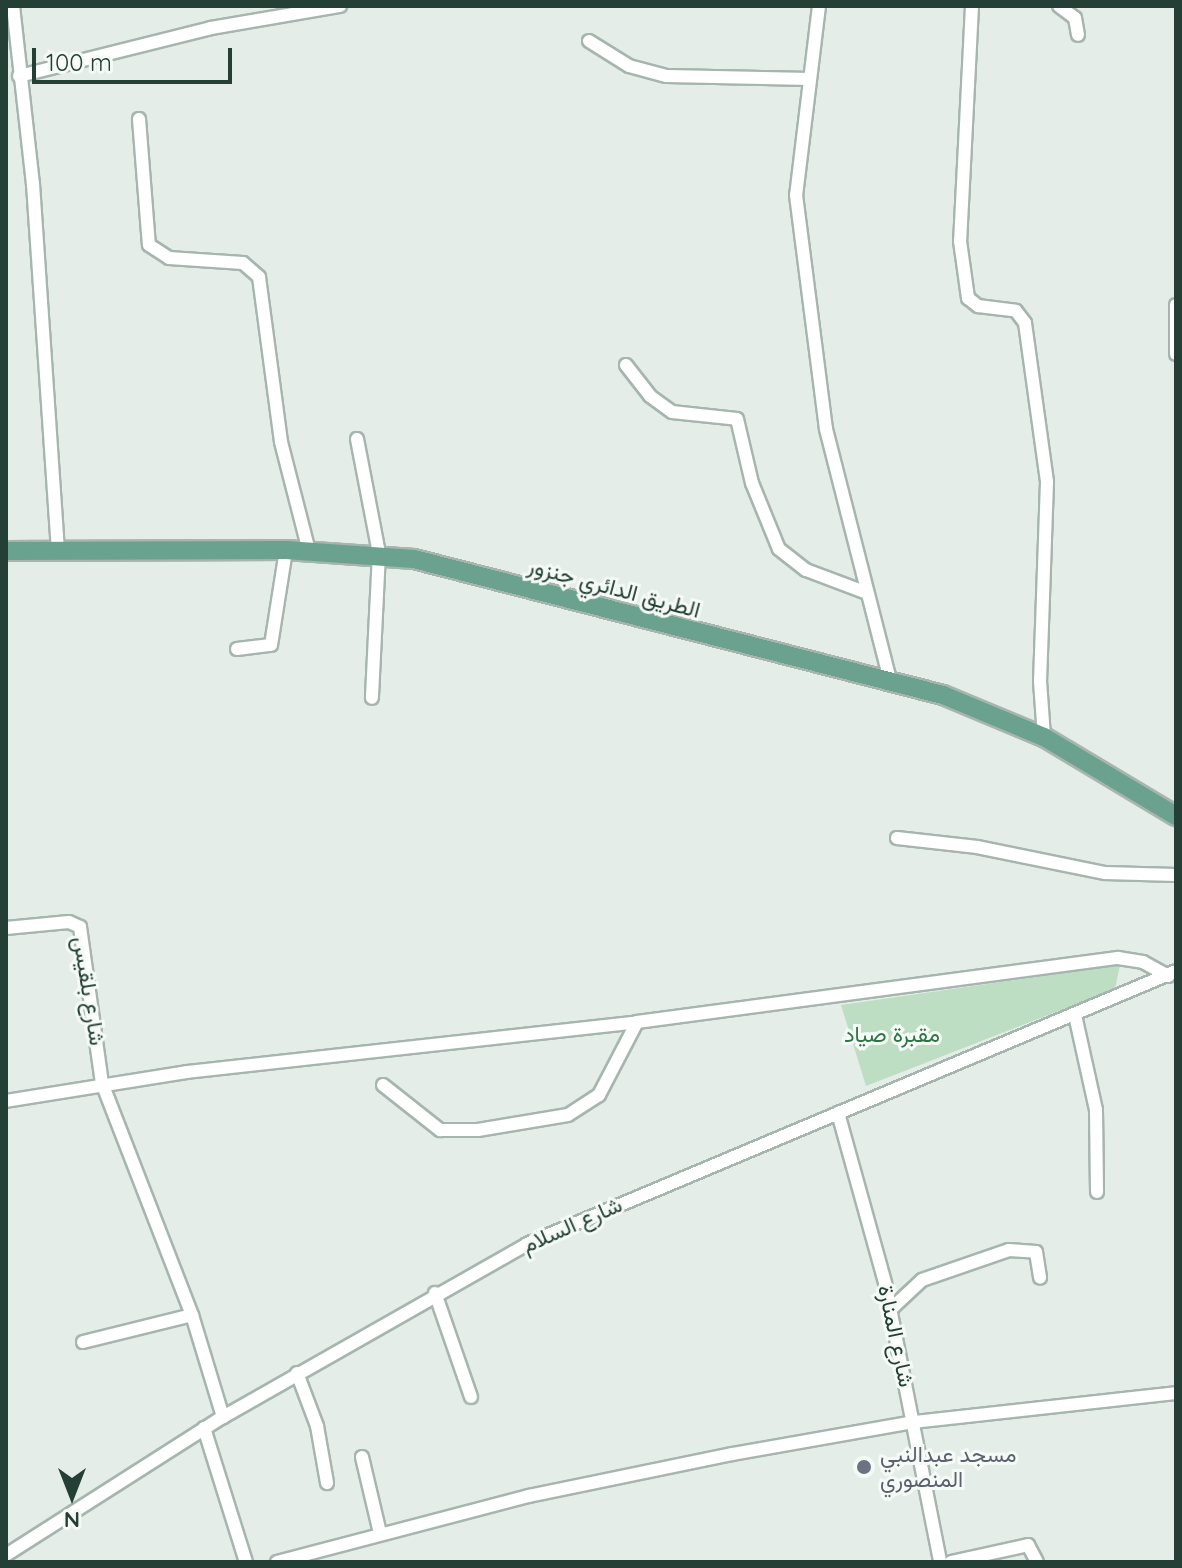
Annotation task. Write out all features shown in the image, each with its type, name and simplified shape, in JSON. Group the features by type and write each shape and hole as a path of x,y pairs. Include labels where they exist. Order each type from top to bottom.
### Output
{"main road":[{"name":"الطريق الدائري جنزور","path":"6,551 286,550 379,553 890,680 1044,737 1176,816"}],"street":[{"path":"13,6 33,184 58,553"},
{"path":"19,76 211,28 307,9 340,6"},
{"path":"819,6 796,195 826,429 890,680"},
{"path":"972,6 960,241 968,298 978,306 1016,311 1025,323 1047,482 1040,681 1044,737"},
{"path":"1059,6 1072,14 1078,35"},
{"path":"589,41 647,72 810,79"},
{"path":"139,119 149,245 169,258 243,263 259,277 281,442 309,551"},
{"path":"1176,305 1176,354"},
{"path":"626,365 650,396 672,412 729,414 737,419 752,483 779,549 806,570 867,593"},
{"path":"357,439 379,553 372,698"},
{"path":"237,649 271,645 286,550"},
{"path":"897,838 992,850 1105,873 1176,875"},
{"name":"شارع بلقيس","path":"6,928 69,922 80,927 102,1083"},
{"path":"6,1101 102,1083 637,1022 1118,958 1143,962 1172,974"},
{"name":"شارع السلام","path":"6,1555 204,1428 435,1293 527,1244 1172,974"},
{"path":"1075,1015 1096,1110 1097,1192"},
{"path":"383,1085 440,1130 478,1130 568,1115 599,1095 637,1022"},
{"path":"102,1083 192,1315 223,1417"},
{"name":"شارع المنارة","path":"838,1113 891,1309 940,1562"},
{"path":"891,1309 922,1280 1009,1250 1036,1252 1040,1278"},
{"path":"435,1293 471,1397"},
{"path":"83,1342 192,1315"},
{"path":"297,1373 317,1426 327,1483"},
{"path":"277,1562 380,1533 576,1486 914,1422 1176,1393"},
{"path":"204,1428 246,1562"},
{"path":"362,1457 380,1533"},
{"path":"951,1562 1028,1545 1037,1562"}],"green space":[{"name":"مقبرة صياد","path":"1120,965 1115,989 866,1086 841,1005"}],"place":[{"name":"مسجد عبدالنبي المنصوري","path":"864,1467"}]}
